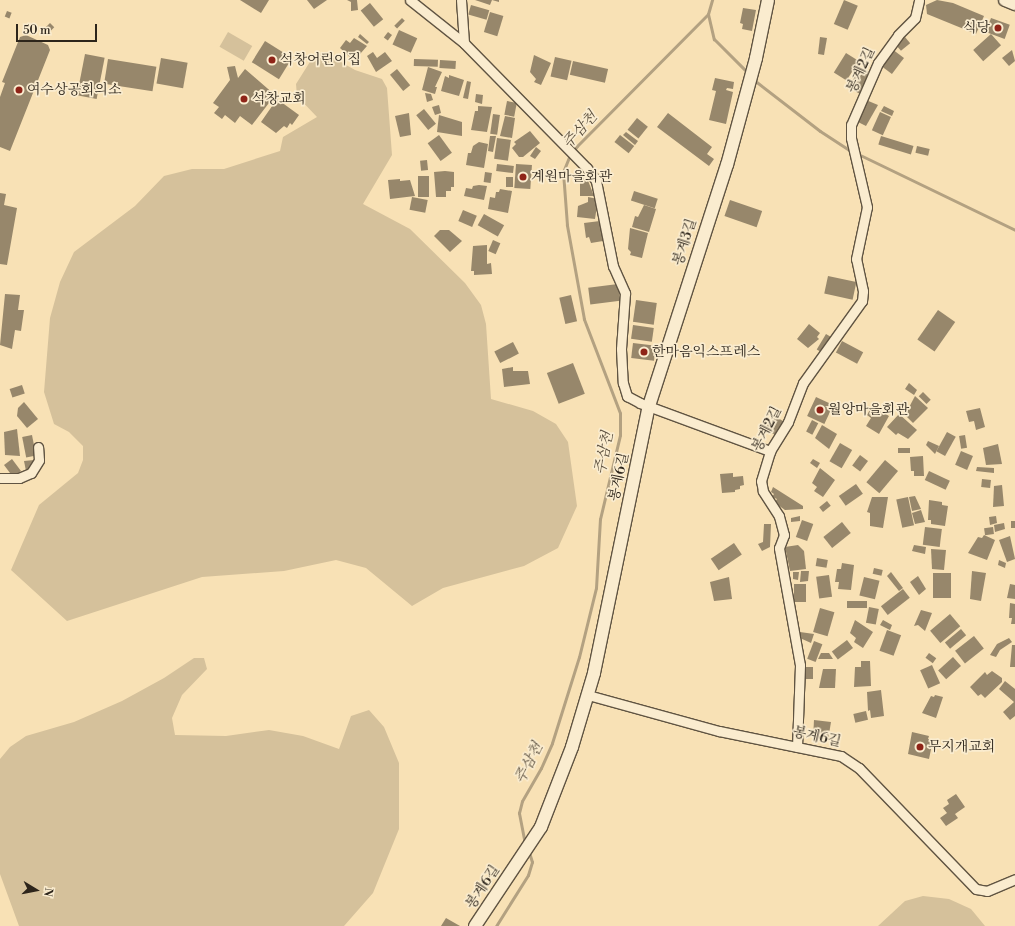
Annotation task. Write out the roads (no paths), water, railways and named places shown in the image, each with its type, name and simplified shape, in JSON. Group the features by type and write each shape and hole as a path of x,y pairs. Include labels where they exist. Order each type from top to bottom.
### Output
{"street":[{"path":"410,0 464,44 594,178 600,190 613,266 625,293 621,348 625,392 634,401 770,451"},
{"path":"461,0 464,44"},
{"name":"봉계3길","path":"649,406 727,165 749,88 768,0"},
{"name":"봉계2길","path":"797,747 800,665 779,548 784,535 779,516 761,486 770,451 788,422 803,383 862,301 863,290 856,259 867,207 858,162 851,138 851,125 878,63 898,35 915,18 919,0"},
{"path":"1005,0 1015,4"},
{"name":"봉계6길","path":"475,926 532,842 546,816 562,776 588,695 649,406"},
{"path":"0,478 19,478 31,473 39,460 38,447"},
{"name":"봉계6길","path":"588,695 719,731 836,755 854,763 971,885 982,891 992,890 1015,879"}],"waterway":[{"name":"주삼천","path":"525,844 519,813 522,801 541,768 552,743 579,657 596,588 600,519 620,435 620,413 584,319 567,225 563,172 570,155 577,146 708,14 712,0"},
{"path":"708,14 714,39 749,74"},
{"path":"754,80 820,131 851,151"},
{"path":"856,153 1015,230"},
{"name":"주삼천","path":"496,926 528,875 532,862 529,852"}],"place":[{"name":"식당","path":"998,28"},
{"name":"석창어린이집","path":"272,60"},
{"name":"여수상공회의소","path":"19,90"},
{"name":"석창교회","path":"244,99"},
{"name":"계원마을회관","path":"523,177"},
{"name":"한마음익스프레스","path":"644,352"},
{"name":"월앙마을회관","path":"820,410"},
{"name":"무지개교회","path":"920,747"}]}
